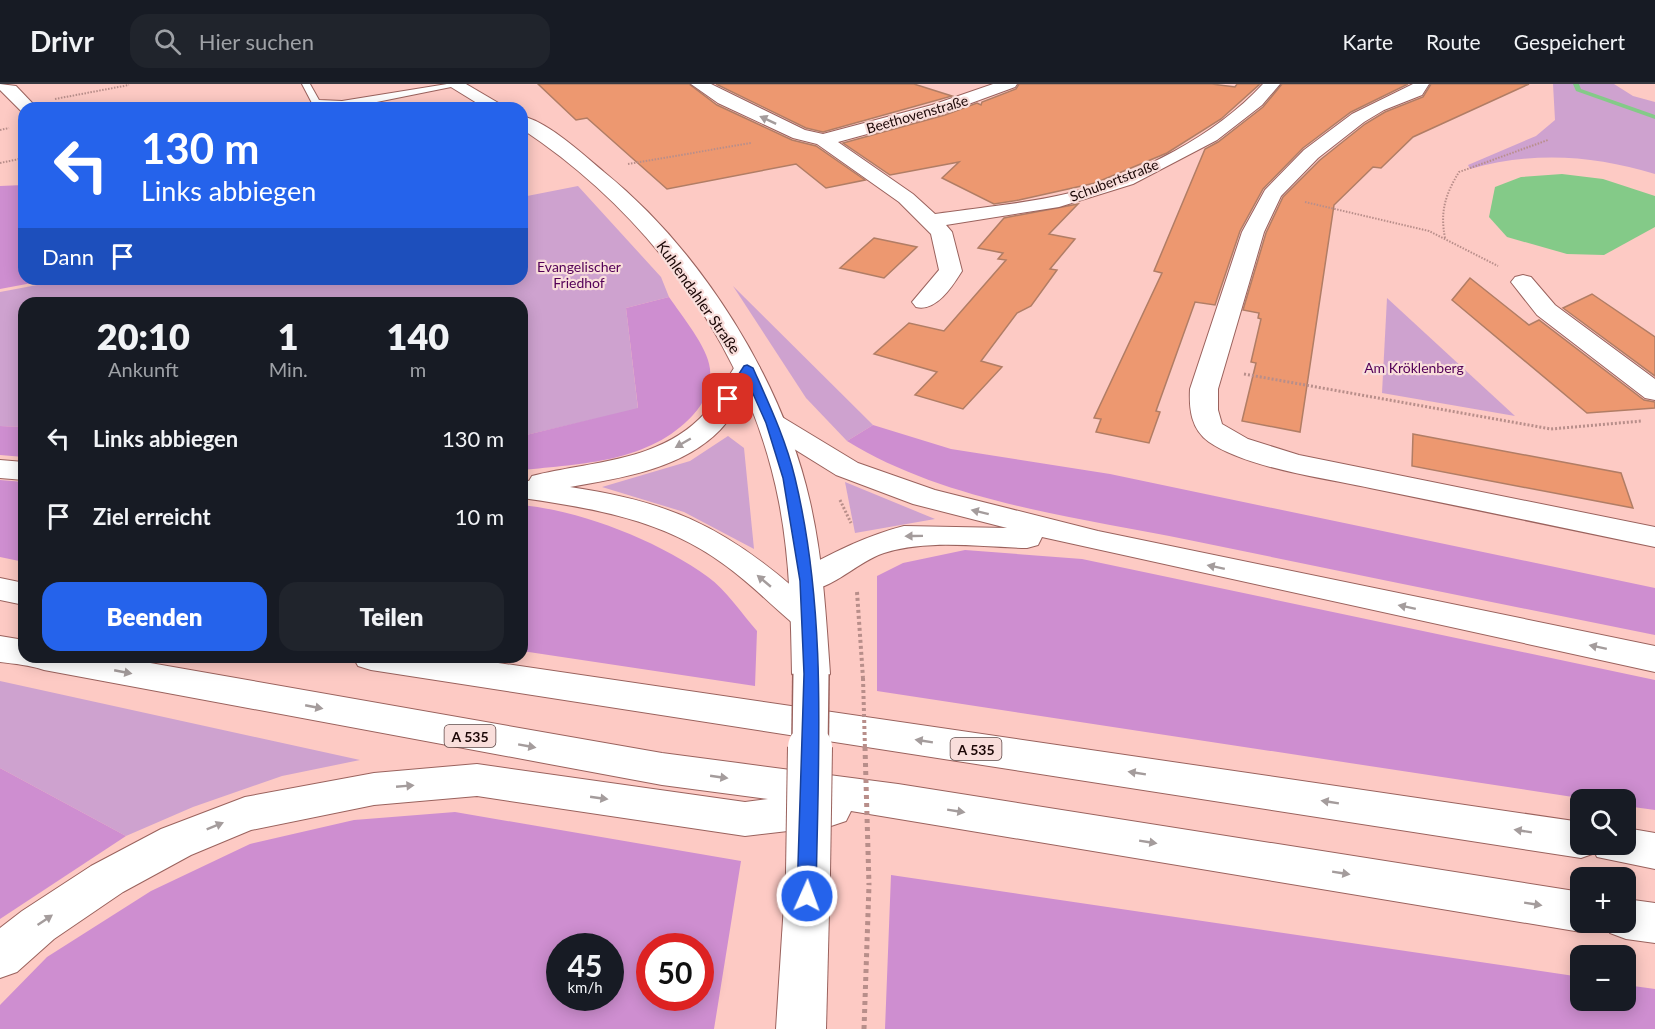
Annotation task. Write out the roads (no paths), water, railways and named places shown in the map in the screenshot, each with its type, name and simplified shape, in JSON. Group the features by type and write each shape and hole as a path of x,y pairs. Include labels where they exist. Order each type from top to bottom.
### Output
{"main road":[{"path":"1,84 10,89 23,102"},
{"path":"699,84 724,99 799,134 823,140 906,198 932,221 945,243 951,271 924,302"},
{"name":"Beethovenstraße","path":"823,140 938,110 1009,84"},
{"name":"Schubertstraße","path":"932,221 1078,197 1152,168 1216,133 1261,100 1272,84"},
{"path":"1421,84 1416,91 1378,106 1358,118 1311,154 1272,194 1253,232 1210,368 1202,408 1212,431 1246,449 1294,463 1655,537"},
{"path":"455,85 487,102"},
{"name":"Kuhlendahler Straße","path":"528,125 561,145 593,170 641,219 685,272 728,334 747,368 772,423 789,478 807,581 812,674 808,873 801,1029"},
{"path":"1523,282 1546,310 1655,392"},
{"path":"528,486 614,470 661,455 701,432 719,414 747,368"},
{"path":"772,423 868,479 924,497 1098,541 1655,659"},
{"path":"0,469 18,470"},
{"path":"528,488 574,495 630,508 669,521 733,555 808,618"},
{"path":"807,581 868,547 904,536 1098,541"},
{"path":"0,589 18,593"},
{"path":"0,649 18,652"},
{"name":"A 535","path":"77,663 662,769 898,801 1570,910"},
{"name":"A 535","path":"411,663 1570,838"},
{"path":"0,957 38,925 107,879 176,842 245,814 374,789 477,780 746,819 898,801"},
{"path":"1636,848 1655,851"},
{"path":"1636,920 1655,923"}],"lane":[{"path":"306,84 315,102"},
{"path":"364,102 455,85"}],"waterway":[{"path":"1576,84 1578,90 1655,117"}],"park label":[{"name":"Evangelischer Friedhof","path":"579,274"},
{"name":"Am Kröklenberg","path":"1414,367"}]}
